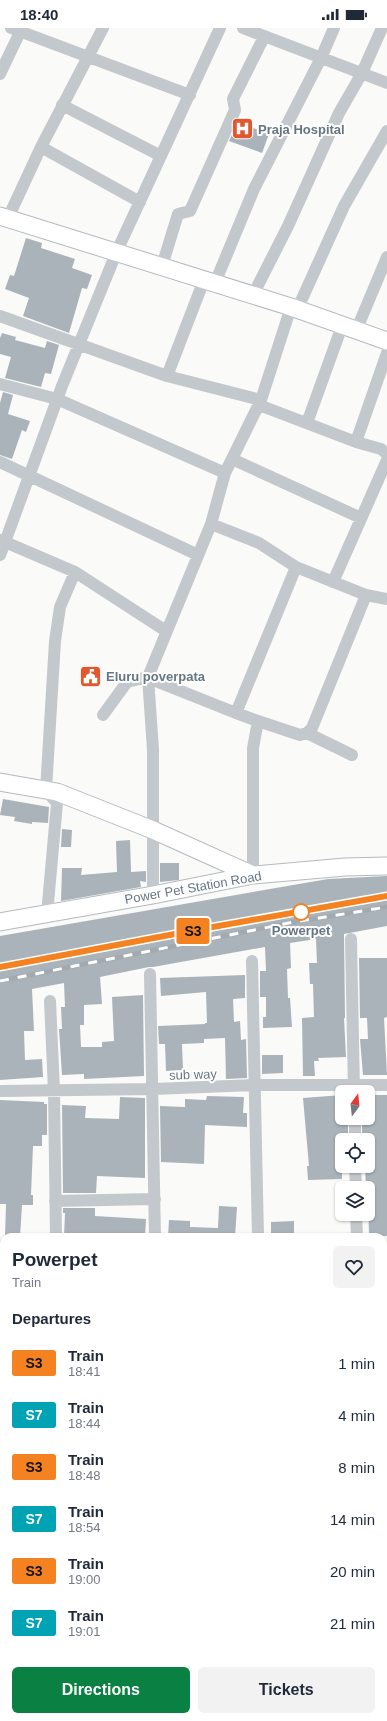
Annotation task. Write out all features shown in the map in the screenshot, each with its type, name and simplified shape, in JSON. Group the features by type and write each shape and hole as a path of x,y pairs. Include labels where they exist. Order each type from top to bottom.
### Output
{"street":[{"path":"104,28 4,217 210,281 387,341"},
{"path":"0,555 2,541 30,476 57,399 117,251 220,28"},
{"path":"243,28 387,83"},
{"path":"167,376 254,189 321,58 334,28"},
{"path":"253,295 288,226 339,114 362,73 382,28"},
{"path":"0,74 18,29 190,95"},
{"path":"162,266 178,214 190,211 235,110 233,99 264,37"},
{"path":"62,105 161,156"},
{"path":"153,895 153,750 148,678 211,524 225,473 260,402 294,309 344,206 387,131"},
{"path":"40,147 140,202"},
{"path":"307,423 349,329 387,257"},
{"path":"0,316 167,376 260,402 307,423 356,442 381,449 387,454"},
{"path":"356,442 387,353"},
{"path":"0,384 57,399 225,473"},
{"path":"232,459 361,518"},
{"path":"334,582 387,460"},
{"path":"0,462 198,555"},
{"path":"211,524 259,543 296,567 366,595 387,599"},
{"path":"2,541 75,572 166,631"},
{"path":"236,713 296,567"},
{"path":"47,914 57,804 46,790 55,641 60,607 75,572"},
{"path":"103,715 127,682 148,678 258,721 300,735 307,733 312,728 366,595"},
{"path":"0,782 57,792 153,830 253,874 253,748 258,721"},
{"path":"307,733 352,755"},
{"name":"Power Pet Station Road","path":"0,922 153,895 253,874 345,867 387,866"},
{"path":"351,939 354,1085"},
{"path":"252,961 256,1085 258,1233"},
{"path":"150,974 155,1233"},
{"path":"50,1001 54,1091 56,1233"},
{"name":"sub way","path":"0,1091 153,1089 256,1085 335,1088"},
{"name":"sub way","path":"375,1086 387,1085"},
{"path":"55,1201 155,1199"},
{"path":"356,1221 356,1233"}],"building":[{"path":"238,122 269,134 262,153 229,141"},
{"path":"26,238 42,243 41,248 75,259 72,268 92,275 87,289 82,288 69,333 23,316 29,298 5,289 10,275 14,276"},
{"path":"2,333 16,337 15,340 45,348 47,341 59,345 51,374 45,373 41,387 5,378 11,357 0,354 0,338"},
{"path":"3,392 13,395 8,414 30,421 26,432 22,430 12,459 0,455 0,403"},
{"path":"3,799 49,807 48,823 32,822 32,824 14,821 15,817 0,815"},
{"path":"62,829 72,830 71,847 61,847"},
{"path":"130,840 131,872 146,871 146,882 140,881 141,887 61,901 62,868 82,868 81,875 117,872 116,841"},
{"path":"160,863 179,863 179,880 160,882"},
{"path":"387,876 387,926 344,934 344,1018 346,1057 318,1058 319,1061 314,1061 315,1076 303,1076 302,1018 314,1017 313,984 310,984 309,963 317,963 316,939 290,943 291,968 287,969 288,998 290,998 292,1027 263,1028 263,1017 266,1017 266,997 260,997 260,971 266,971 265,947 149,967 100,977 102,1004 84,1005 84,1025 80,1025 81,1047 102,1047 102,1042 114,1041 112,997 143,995 144,1076 84,1079 84,1074 62,1075 59,1029 62,1029 61,1007 65,1007 64,983 32,989 34,1031 24,1031 25,1060 42,1059 43,1077 0,1080 0,936 328,879"},
{"path":"359,958 387,958 387,1017 384,1018 387,1075 363,1075 360,1039 368,1039 367,1018 360,1018"},
{"path":"245,975 245,998 233,999 234,1022 240,1021 241,1040 246,1039 247,1078 226,1079 225,1038 204,1039 204,1043 182,1044 183,1070 166,1071 165,1044 159,1044 158,1026 207,1023 206,992 161,996 160,978"},
{"path":"262,1055 283,1055 283,1073 262,1074"},
{"path":"375,1095 387,1095 387,1233 369,1233 369,1221 375,1221 375,1181 366,1181 365,1173 375,1173 375,1133 362,1133 362,1125 375,1125"},
{"path":"207,1096 244,1097 243,1113 247,1113 247,1127 205,1125 204,1164 161,1162 160,1106 185,1107 185,1099 206,1100"},
{"path":"335,1096 335,1125 348,1125 348,1133 335,1133 335,1173 342,1173 342,1179 308,1180 307,1166 309,1166 303,1098"},
{"path":"120,1097 145,1098 145,1178 97,1176 96,1193 63,1193 62,1105 86,1106 85,1118 119,1119"},
{"path":"0,1100 44,1102 44,1104 47,1104 47,1135 42,1135 42,1146 33,1146 31,1195 33,1195 33,1205 22,1205 20,1233 5,1233 6,1204 0,1204"},
{"path":"219,1206 237,1207 235,1233 168,1233 169,1220 190,1221 190,1227 218,1228"},
{"path":"63,1208 95,1208 95,1216 146,1219 145,1233 64,1233 65,1213 63,1213"},
{"path":"294,1221 294,1233 271,1233 271,1222"}],"railway":[{"path":"0,967 387,896"},
{"path":"0,981 294,922 387,907"}],"train":[{"name":"S3","path":"0,967 387,896"}],"place":[{"name":"Praja Hospital","path":"243,129"},
{"name":"Eluru poverpata","path":"90,676"},
{"name":"Powerpet","path":"301,912"}]}
